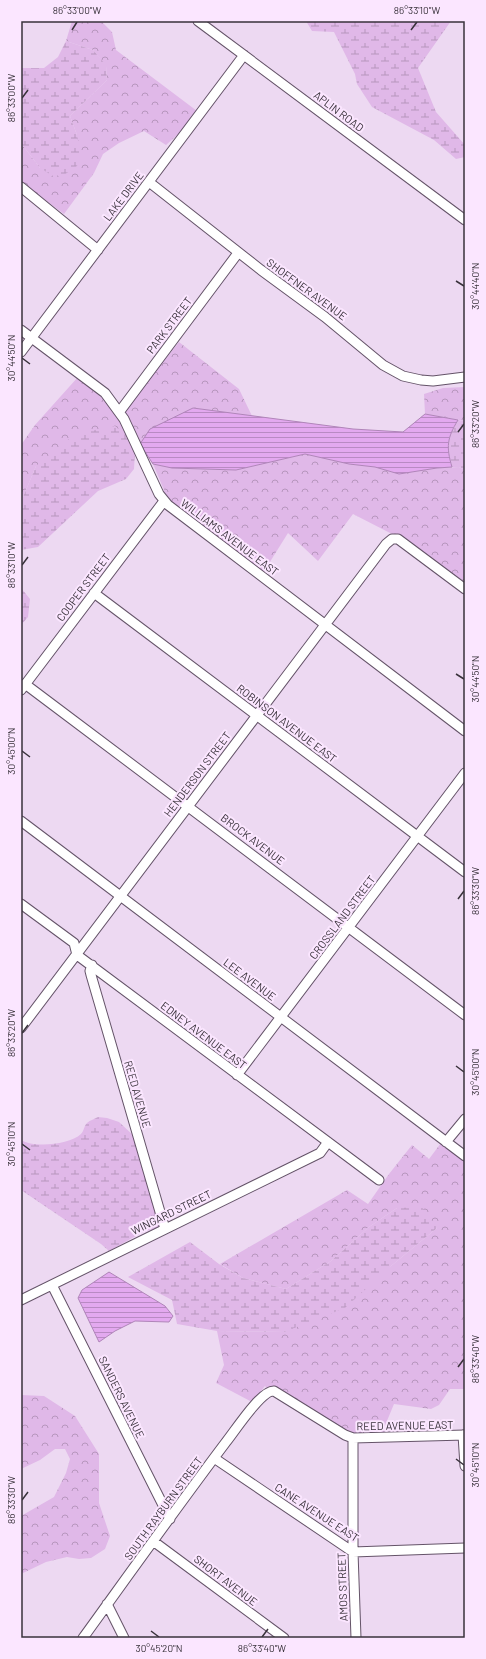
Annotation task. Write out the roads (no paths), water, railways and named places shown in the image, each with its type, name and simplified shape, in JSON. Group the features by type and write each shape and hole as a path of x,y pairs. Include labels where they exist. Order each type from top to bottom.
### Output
{"street":[{"name":"APLIN ROAD","path":"198,21 465,220"},
{"name":"LAKE DRIVE","path":"21,352 244,55"},
{"name":"SHOFFNER AVENUE","path":"149,182 238,253 325,316 383,365 412,378 433,381 465,377"},
{"path":"21,187 98,250"},
{"name":"PARK STREET","path":"120,411 238,253"},
{"name":"WILLIAMS AVENUE EAST","path":"21,330 98,387 120,411 159,494 164,501 465,731"},
{"name":"COOPER STREET","path":"22,686 164,501"},
{"name":"HENDERSON STREET","path":"21,1028 386,544 394,539 398,540 465,589"},
{"name":"ROBINSON AVENUE EAST","path":"94,593 465,872"},
{"name":"BROCK AVENUE","path":"22,686 188,805 465,1015"},
{"name":"CROSSLAND STREET","path":"237,1074 281,1018 465,773"},
{"name":"LEE AVENUE","path":"21,821 465,1156"},
{"name":"EDNEY AVENUE EAST","path":"21,904 74,944 78,954 92,965 379,1180"},
{"name":"REED AVENUE","path":"92,965 90,970 93,983 165,1229"},
{"path":"446,1142 465,1119"},
{"name":"WINGARD STREET","path":"21,1300 320,1152 328,1142"},
{"name":"SANDERS AVENUE","path":"52,1285 170,1519"},
{"name":"REED AVENUE EAST","path":"264,1394 274,1390 345,1436 353,1438 464,1435"},
{"name":"SOUTH RAYBURN STREET","path":"83,1638 214,1458 264,1394"},
{"path":"464,1435 465,1466"},
{"name":"AMOS STREET","path":"353,1438 353,1552 356,1638"},
{"name":"CANE AVENUE EAST","path":"214,1458 353,1552 465,1548"},
{"name":"SHORT AVENUE","path":"154,1541 284,1638"},
{"path":"107,1604 124,1638"}]}
